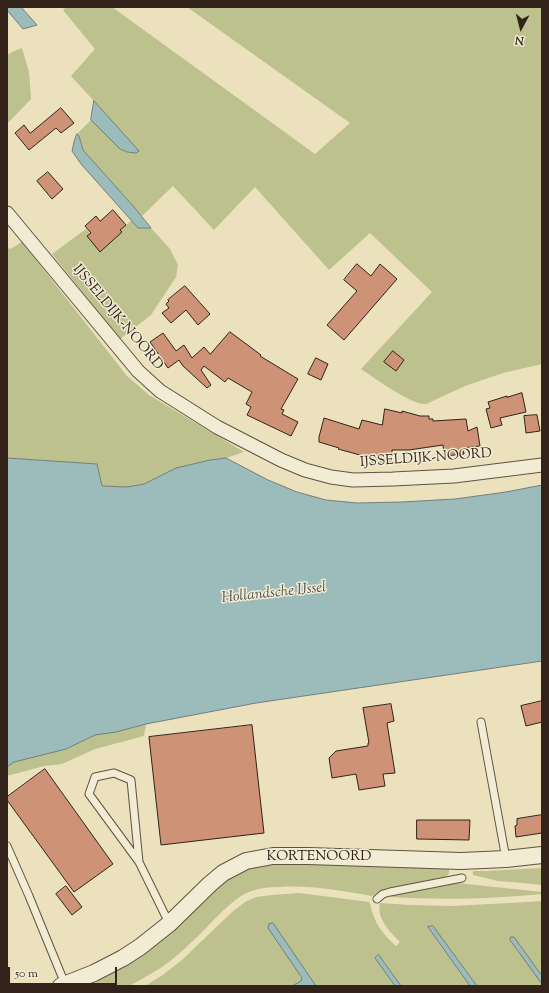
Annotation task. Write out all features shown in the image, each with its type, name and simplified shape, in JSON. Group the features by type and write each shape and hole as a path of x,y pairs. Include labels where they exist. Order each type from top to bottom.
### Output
{"street":[{"name":"IJSSELDIJK-NOORD","path":"7,213 138,371 160,391 217,427 281,460 305,470 331,477 353,480 454,476 542,465"},
{"name":"KORTENOORD","path":"63,985 94,973 123,958 140,947 169,924 223,873 246,861 273,856 461,861 542,855"}],"lane":[{"path":"480,722 506,858"},
{"path":"139,862 131,780 114,773 94,777 89,794 139,862 169,924"},
{"path":"7,846 29,896 63,985"},
{"path":"377,899 383,894 390,892 462,878"}],"green space":[{"path":"66,7 112,7 315,154 350,123 187,7 542,7 542,364 503,373 465,386 426,404 420,403 403,396 361,369 432,292 370,233 329,270 255,187 214,230 173,186 142,216 83,150 77,134 91,120 120,149 127,152 136,153 114,123 71,76 95,49 63,10"},
{"path":"22,48 29,72 31,99 7,124 7,55"},
{"path":"132,220 138,228 151,228 170,249 178,265 176,277 151,315 120,339 52,254 86,229 101,247"},
{"path":"22,242 127,376 149,395 244,452 226,458 176,468 144,484 127,487 102,486 97,464 7,458 7,247 10,249"},
{"path":"146,724 144,736 95,749 62,764 44,766 7,776 7,767 14,762 66,749 95,735 116,732"},
{"path":"279,863 445,868 449,869 449,872 444,878 438,880 387,888 372,896 303,887 271,887 252,891 235,900 171,961 133,984 129,986 79,986 145,953 170,933 209,894 230,878 261,865"},
{"path":"542,868 542,885 498,881 473,875 473,871"},
{"path":"457,883 542,892 542,894 466,898 390,897 395,894"},
{"path":"299,893 369,902 379,927 396,946 400,942 388,929 382,919 379,909 380,903 452,906 542,901 542,976 514,937 542,986 477,986 432,926 428,927 470,986 401,986 379,955 375,958 395,986 316,986 272,923 268,928 302,978 301,981 292,986 145,986 182,960 231,913 245,902 256,897"}],"water":[{"path":"7,7 21,7 37,25 23,29 7,10"},
{"path":"94,101 139,151 136,153 127,152 120,149 91,120"},
{"path":"77,134 83,150 151,228 138,228 81,164 72,151"},
{"name":"Hollandsche IJssel","path":"7,458 97,464 102,486 127,487 144,484 176,468 226,458 268,480 297,492 326,500 357,503 455,499 542,485 542,661 256,703 146,724 116,732 95,735 66,749 14,762 7,767"},
{"path":"273,923 316,986 292,986 301,981 302,978 268,928 269,924"},
{"path":"433,926 477,986 470,986 428,927"},
{"path":"511,937 514,937 542,976 542,984 510,940"},
{"path":"379,955 401,986 395,986 375,958"}],"building":[{"path":"61,108 74,123 61,133 56,128 29,150 15,133 24,125 30,133"},
{"path":"48,172 63,189 52,199 37,181"},
{"path":"113,210 126,225 120,230 122,232 100,252 87,236 91,233 85,226 96,216 100,221"},
{"path":"357,264 371,276 380,264 397,279 344,340 327,325 357,291 344,280"},
{"path":"185,286 210,314 198,325 186,310 171,323 162,313 169,308 166,304 169,301 168,300"},
{"path":"230,332 261,355 260,356 298,379 281,409 284,410 282,414 298,422 291,436 247,415 251,407 246,404 252,392 228,378 225,382 204,366 201,370 211,385 207,388 183,366 179,360 168,368 150,342 163,333 176,351 184,345 192,358 204,347 210,354"},
{"path":"393,351 404,360 396,371 384,362"},
{"path":"316,358 328,364 321,380 308,374"},
{"path":"522,393 526,412 500,418 502,425 491,428 486,409 490,408 488,402"},
{"path":"385,409 402,413 402,411 420,416 429,416 429,419 433,419 433,421 466,419 468,431 477,427 480,446 463,448 464,454 444,456 443,445 409,450 392,450 392,462 371,462 371,458 319,442 324,418 359,429 362,420 382,425"},
{"path":"537,415 540,431 526,433 524,416"},
{"path":"542,701 542,722 526,726 521,706"},
{"path":"391,704 394,721 387,723 395,773 383,774 385,786 359,790 356,774 332,778 329,758 336,751 368,746 369,743 363,708"},
{"path":"252,725 264,833 161,845 149,737"},
{"path":"45,769 113,864 74,892 7,800 7,797"},
{"path":"542,815 542,833 516,837 515,826 517,825 517,819"},
{"path":"417,820 470,820 469,840 417,839"},
{"path":"66,886 82,907 72,915 56,894"}]}
